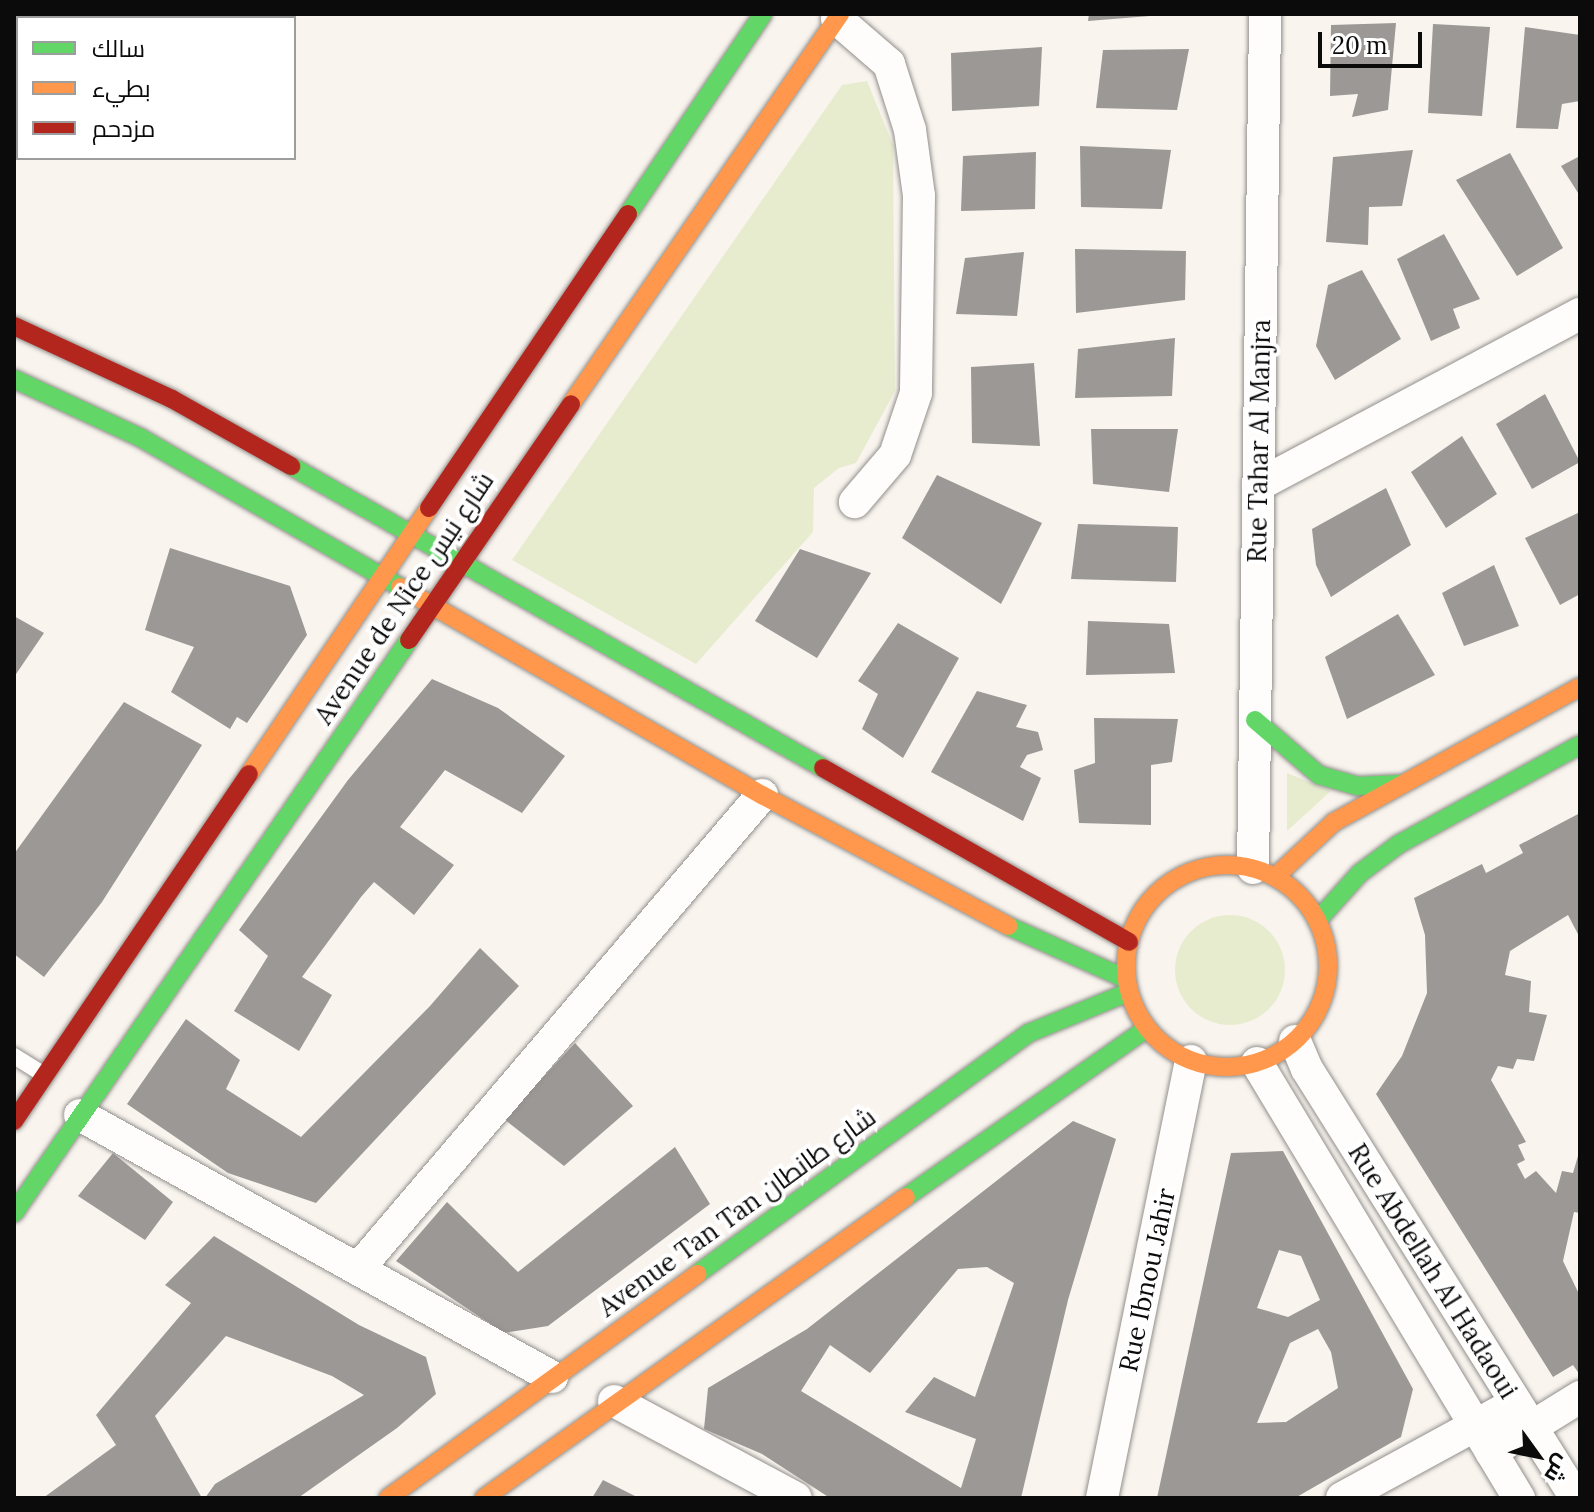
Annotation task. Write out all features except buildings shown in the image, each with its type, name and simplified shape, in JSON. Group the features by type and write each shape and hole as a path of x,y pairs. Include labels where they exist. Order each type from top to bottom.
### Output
{"main road":[{"name":"Avenue de Nice شارع نيس","path":"14,1121 412,538 763,14"},
{"name":"Avenue de Nice شارع نيس","path":"14,1213 839,16"},
{"path":"14,326 172,399 458,565 1129,942"},
{"path":"14,379 141,438 429,607 762,795 1021,934 1128,986"},
{"path":"1264,873 1317,833 1399,784 1580,687"},
{"path":"1255,720 1319,775 1357,786 1399,784"},
{"path":"1317,921 1360,873 1399,844 1577,752"},
{"path":"1213,866 1264,873 1292,889 1317,921 1328,963 1320,1005 1295,1041 1257,1063 1224,1067 1191,1061 1147,1028 1128,986 1129,942 1145,906 1175,879 1213,866"},
{"name":"Avenue Tan Tan شارع طانطان","path":"388,1498 1029,1033 1128,986"},
{"path":"484,1498 614,1401 1147,1028"}],"street":[{"name":"Rue Tahar Al Manjra","path":"1264,873 1255,720 1265,14"},
{"path":"839,16 889,64 910,130 919,196 916,393 895,455 855,502"},
{"path":"1258,485 1580,314"},
{"path":"358,1269 762,795"},
{"name":"Rue Abdellah Al Hadaoui","path":"1295,1041 1307,1069 1576,1498"},
{"name":"Rue Ibnou Jahir","path":"1102,1498 1191,1061"},
{"name":"Rue Abdellah Al Hadaoui","path":"1257,1063 1519,1498"},
{"path":"80,1115 552,1377"},
{"path":"1342,1498 1483,1439 1524,1415 1580,1397"},
{"path":"614,1401 796,1498"}],"lane":[{"path":"14,1056 45,1075"}],"green space":[{"path":"867,81 893,145 895,391 856,463 839,468 814,488 813,532 696,664 512,560 842,85"},
{"path":"1287,773 1331,791 1287,831"},
{"path":"1230,915 1251,919 1269,931 1281,949 1285,970 1281,991 1269,1009 1251,1021 1230,1025 1209,1021 1191,1009 1179,991 1175,970 1179,949 1191,931 1209,919"}],"traffic: fast":[{"path":"628,214 763,14"},
{"path":"14,379 141,438 400,587"},
{"path":"291,466 823,768"},
{"path":"14,1213 409,640"},
{"path":"1255,720 1319,775 1357,786 1399,784"},
{"path":"1317,921 1360,873 1399,844 1580,745"},
{"path":"1008,926 1126,979"},
{"path":"697,1274 1029,1033 1129,992"},
{"path":"906,1197 1147,1028"}],"traffic: slow":[{"path":"571,404 840,14"},
{"path":"249,774 429,508"},
{"path":"400,587 762,795 1008,926"},
{"path":"1275,877 1334,822 1580,687"},
{"path":"1227,865 1266,873 1298,895 1320,927 1328,966 1320,1005 1298,1037 1266,1059 1227,1067 1188,1059 1156,1037 1134,1005 1126,966 1134,927 1156,895 1188,873 1227,865"},
{"path":"484,1498 906,1197"},
{"path":"388,1498 697,1274"}],"traffic: jam":[{"path":"429,508 628,214"},
{"path":"14,326 172,399 291,466"},
{"path":"409,640 571,404"},
{"path":"823,768 1129,942"},
{"path":"14,1121 249,774"}]}
